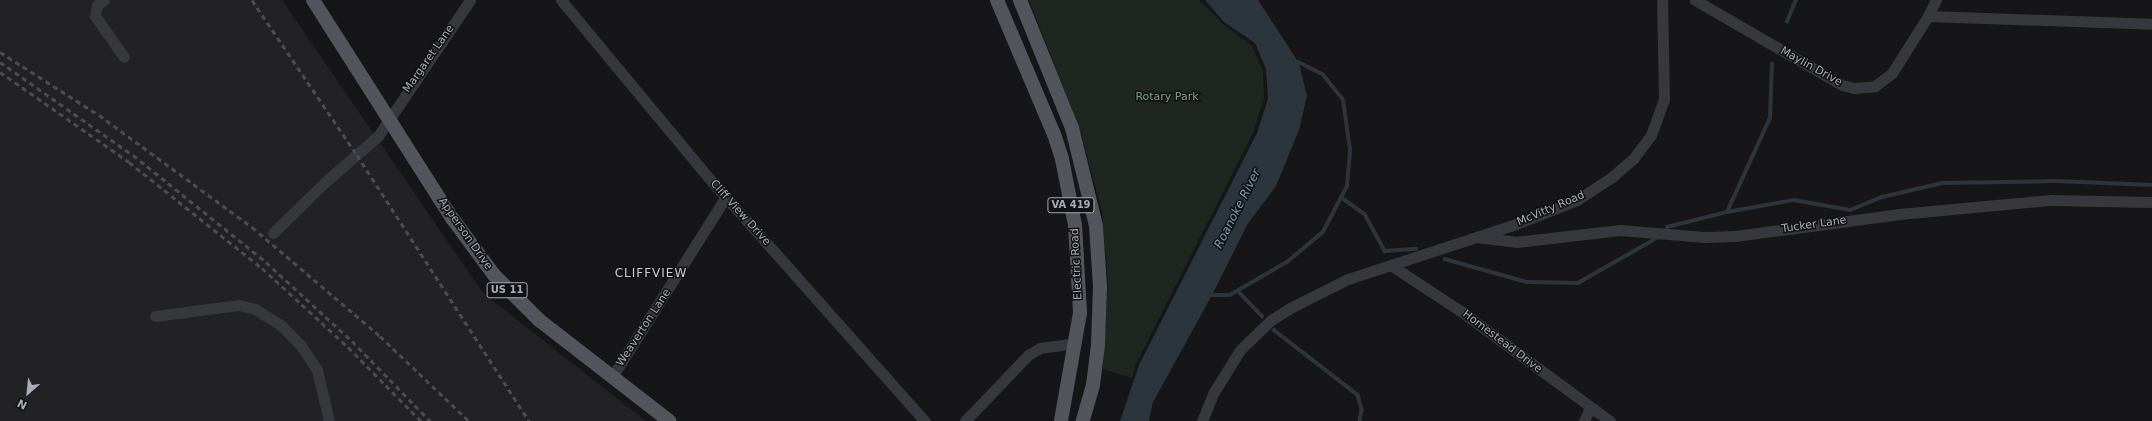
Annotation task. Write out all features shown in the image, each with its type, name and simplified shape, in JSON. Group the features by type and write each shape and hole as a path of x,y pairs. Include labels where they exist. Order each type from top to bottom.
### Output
{"main road":[{"name":"Apperson Drive","path":"313,0 452,218 494,275 539,320 669,421"},
{"name":"Electric Road","path":"996,0 1054,134 1062,159 1075,225 1080,280 1080,313 1061,421"},
{"name":"Electric Road","path":"1020,0 1072,128 1096,226 1100,288 1098,345 1094,385 1083,421"}],"street":[{"path":"104,0 97,5 95,16 124,57"},
{"name":"Margaret Lane","path":"274,233 324,183 378,136 470,0"},
{"name":"Cliff View Drive","path":"561,0 726,197 924,421"},
{"name":"McVitty Road","path":"1202,421 1228,368 1245,345 1271,320 1318,292 1348,279 1392,266 1543,214 1577,200 1612,177 1642,149 1659,120 1666,84 1662,0"},
{"name":"Maylin Drive","path":"1695,0 1842,85 1854,88 1875,86 1892,73 1928,16 1936,0"},
{"path":"1928,16 2152,24"},
{"name":"Weaverton Lane","path":"612,377 726,197"},
{"name":"Tucker Lane","path":"1476,236 1516,242 1620,230 1706,237 1735,236 1899,214 2051,200 2152,202"},
{"name":"Homestead Drive","path":"1392,266 1462,312 1590,408 1610,421"},
{"path":"155,316 239,305 255,310 281,325 301,346 317,370 329,421"},
{"path":"965,421 1028,355 1040,348 1075,343"},
{"path":"1584,421 1590,408"}],"shaded area":[{"path":"0,0 282,0 483,293 646,421 0,421"}],"green space":[{"name":"Rotary Park","path":"1029,0 1199,0 1223,24 1252,46 1263,71 1264,98 1253,133 1136,364 1132,378 1103,369 1108,282 1102,212 1081,133"}],"water":[{"name":"Roanoke River","path":"1205,0 1258,0 1299,63 1307,96 1299,130 1276,186 1247,225 1211,297 1153,402 1149,421 1120,421 1139,365 1257,133 1268,99 1266,69 1255,43 1224,22"}],"waterway":[{"path":"1787,22 1796,0"},
{"path":"1209,295 1230,295 1287,262 1323,232 1347,186 1350,150 1343,100 1323,75 1299,63 1295,64"},
{"path":"1727,212 1770,118 1772,64"},
{"path":"1667,227 1727,212 1794,200 1850,210 1882,197 1943,183 2056,181 2152,185"},
{"path":"1342,198 1365,214 1385,251 1416,249"},
{"path":"1445,259 1527,282 1578,283 1657,238"},
{"path":"1238,291 1262,316"},
{"path":"1274,330 1358,395 1362,410 1360,421"}],"railway":[{"path":"252,0 357,155 529,421"},
{"path":"0,52 99,115 252,227 380,336 469,421"},
{"path":"0,62 133,155 266,262 352,341 430,421"},
{"path":"0,72 129,162 262,268 348,347 421,421"}],"district":[{"name":"CLIFFVIEW","path":"651,274"}]}
